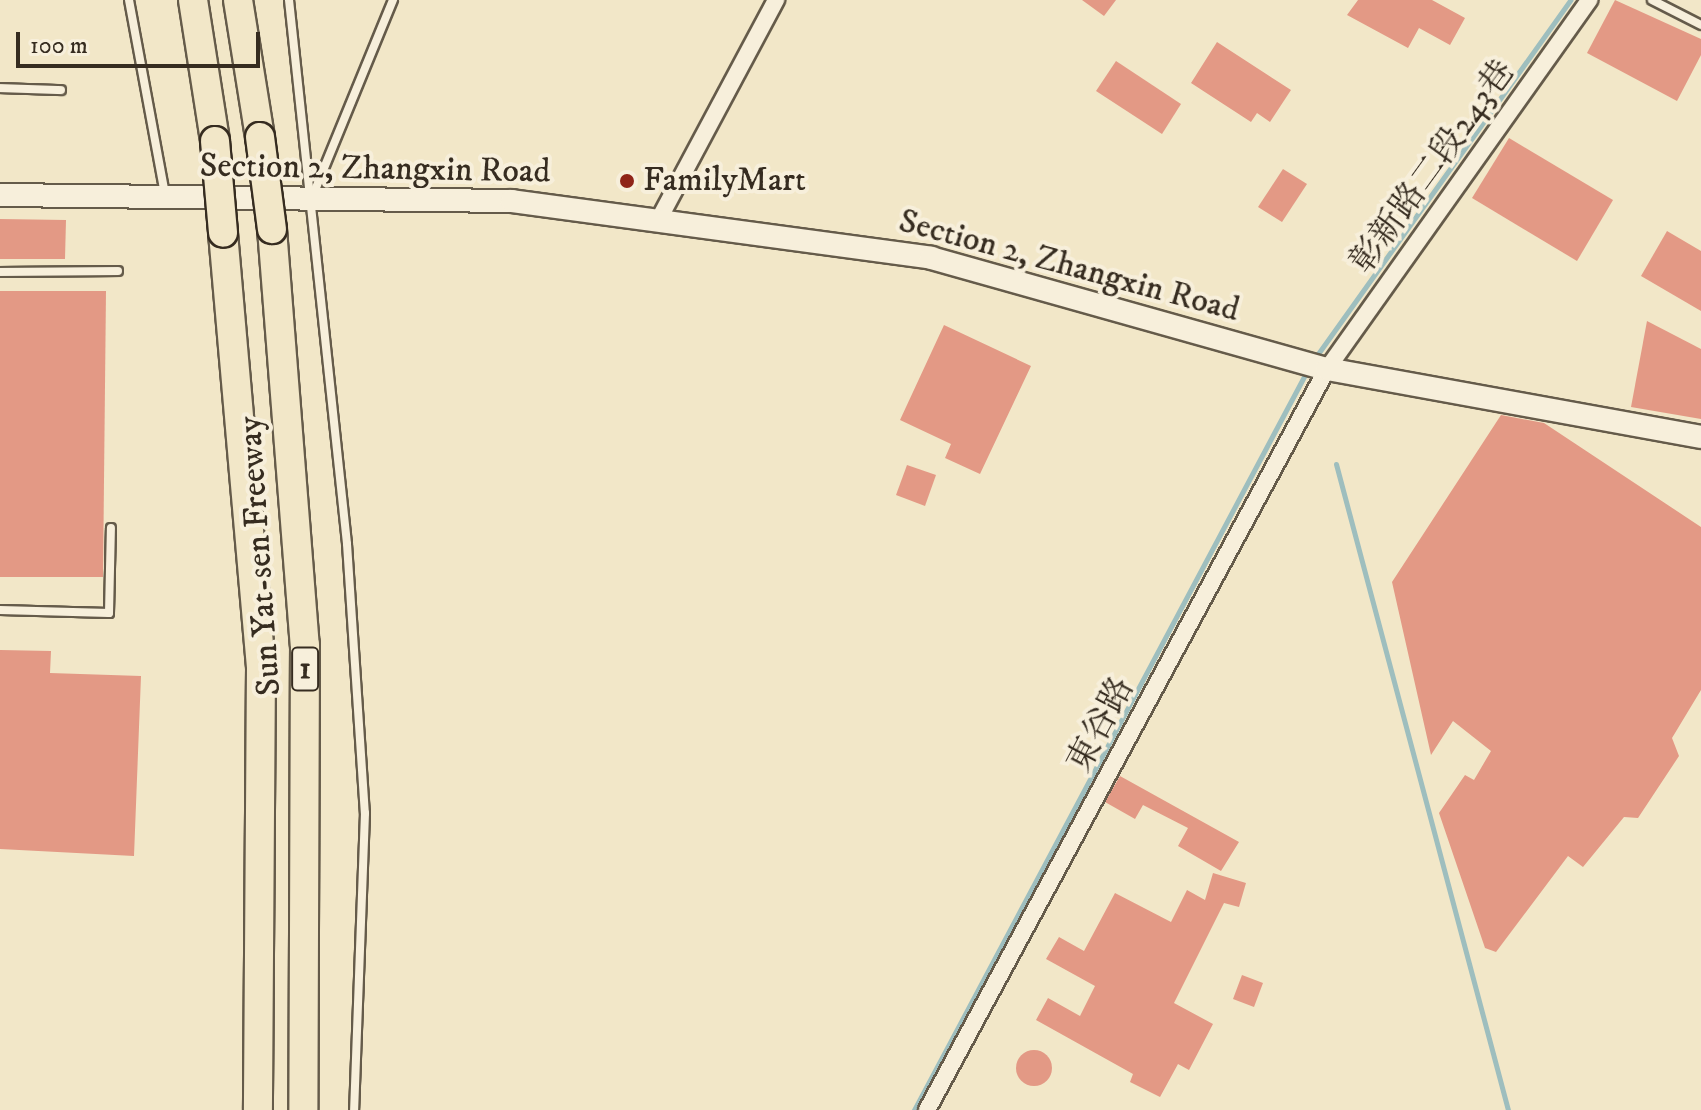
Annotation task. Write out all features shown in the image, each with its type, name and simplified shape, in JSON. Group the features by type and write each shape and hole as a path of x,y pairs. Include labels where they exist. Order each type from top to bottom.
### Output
{"highway":[{"name":"Sun Yat-sen Freeway","path":"193,0 215,141 261,668 258,1110"},
{"name":"Sun Yat-sen Freeway","path":"238,0 272,229 305,645 303,1110"}],"street":[{"path":"658,221 776,0"},
{"name":"彰新路二段243巷","path":"1317,366 1589,0"},
{"name":"Section 2, Zhangxin Road","path":"0,195 512,201 931,258 1317,366 1701,437"},
{"name":"東谷路","path":"927,1110 1317,366"}],"lane":[{"path":"129,0 166,198"},
{"path":"289,0 313,198 365,813 354,1110"},
{"path":"313,198 393,0"},
{"path":"1652,0 1701,25"},
{"path":"0,88 61,90"},
{"path":"0,272 118,271"},
{"path":"0,610 109,613 111,528"}],"building":[{"path":"1082,0 1116,0 1104,16"},
{"path":"1358,0 1432,0 1465,18 1450,45 1419,28 1408,48 1347,15"},
{"path":"1615,0 1701,39 1701,55 1677,101 1587,53"},
{"path":"1217,42 1291,90 1270,122 1257,113 1251,122 1191,83"},
{"path":"1116,61 1181,104 1162,134 1096,91"},
{"path":"1509,138 1613,200 1577,261 1472,198"},
{"path":"1283,169 1307,184 1282,222 1258,207"},
{"path":"0,219 66,220 65,259 0,259"},
{"path":"1667,231 1701,251 1701,311 1641,276"},
{"path":"0,291 106,291 103,577 0,577"},
{"path":"1647,321 1701,349 1701,419 1631,407"},
{"path":"944,325 1031,366 980,474 945,458 951,444 900,420"},
{"path":"1501,415 1544,423 1701,527 1701,690 1672,738 1679,756 1638,818 1624,817 1583,867 1568,856 1496,952 1485,948 1439,813 1465,775 1474,780 1491,751 1453,721 1431,755 1392,582"},
{"path":"907,465 936,475 925,506 896,495"},
{"path":"0,650 51,651 50,673 141,676 134,856 0,849"},
{"path":"1120,776 1239,842 1221,871 1178,846 1188,828 1143,805 1135,819 1105,802"},
{"path":"1213,873 1246,883 1239,907 1224,903 1174,1003 1213,1024 1189,1070 1178,1064 1160,1097 1130,1082 1133,1074 1036,1020 1048,998 1080,1016 1095,986 1046,959 1059,937 1084,951 1115,893 1171,922 1187,890 1205,900"},
{"path":"1242,975 1263,983 1254,1007 1233,999"},
{"path":"1034,1050 1047,1055 1052,1068 1047,1081 1034,1086 1021,1081 1016,1068 1021,1055"}],"waterway":[{"path":"1315,358 1570,0"},
{"path":"914,1110 1308,369"},
{"path":"1336,464 1508,1110"}],"place":[{"name":"FamilyMart","path":"627,181"}]}
